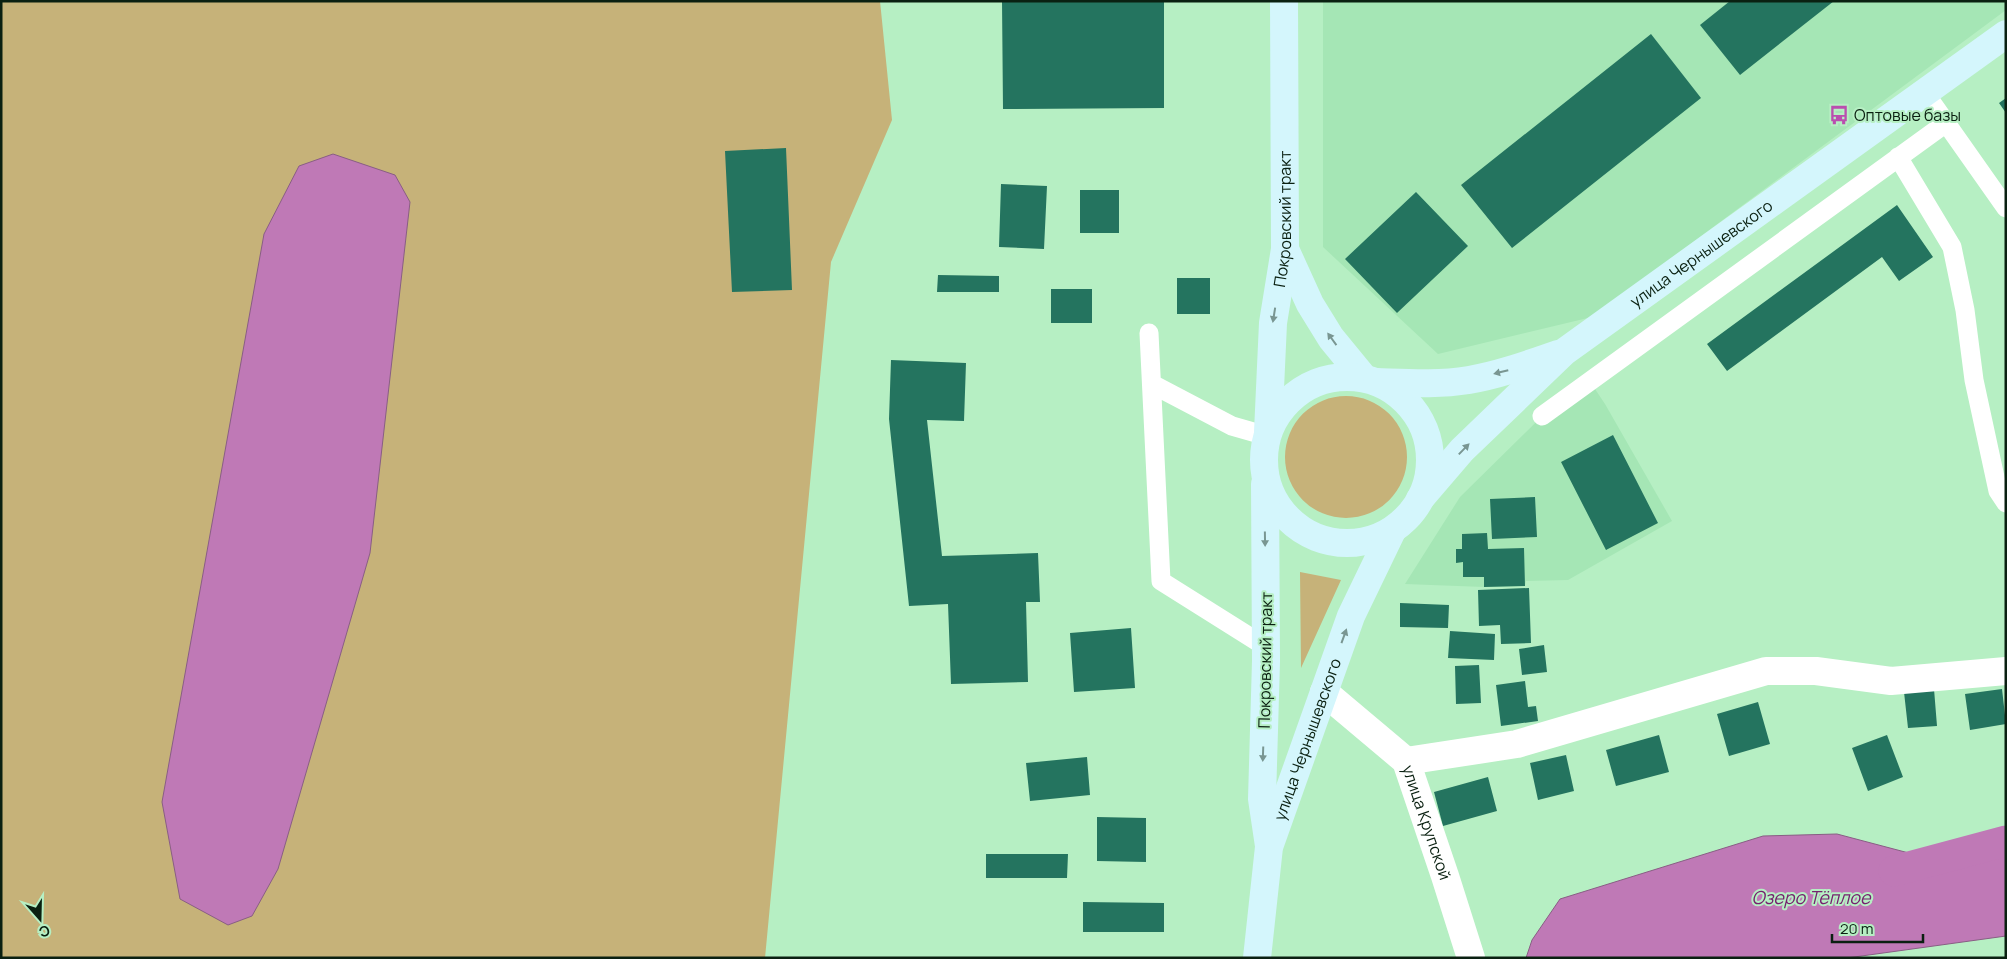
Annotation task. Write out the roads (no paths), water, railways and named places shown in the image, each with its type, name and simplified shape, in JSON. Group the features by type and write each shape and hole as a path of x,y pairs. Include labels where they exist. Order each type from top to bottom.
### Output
{"main road":[{"name":"Покровский тракт","path":"1267,436 1273,323 1285,249 1284,1"},
{"name":"улица Чернышевского","path":"1420,499 1462,450 1564,352 2006,34"},
{"path":"1285,249 1310,304 1331,338 1369,379 1396,393 1408,404 1420,420 1428,438 1430,458 1429,472 1420,499 1408,517 1392,531 1372,539 1352,543 1330,541 1310,534 1292,523 1278,507 1264,472 1267,436 1274,419 1300,391 1335,377 1369,379 1424,384 1470,380 1514,369 1564,352"},
{"name":"Покровский тракт","path":"1264,472 1266,647 1262,799 1269,847"},
{"name":"улица Чернышевского","path":"1257,958 1269,847 1351,616 1392,531"}],"street":[{"path":"1406,761 1516,744 1766,671 1816,671 1890,681 2006,671"},
{"name":"улица Крупской","path":"1324,692 1406,761 1471,958"}],"lane":[{"path":"1925,93 2006,208"},
{"path":"1542,416 1946,123"},
{"path":"1898,157 1952,247 1965,310 1974,380 1998,492 2006,503"},
{"path":"1149,333 1161,581 1266,647"},
{"path":"1152,384 1232,426 1267,436"}],"water":[{"path":"333,154 395,175 410,202 370,553 278,869 252,916 228,925 180,899 162,802 264,234 299,166"},
{"name":"Озеро Тёплое","path":"1837,834 1958,866 2006,849 2006,936 1847,958 1526,958 1532,940 1560,899 1763,836"}],"waterway":[{"path":"1894,871 2006,841"}],"place":[{"name":"Оптовые базы","path":"1839,115"}]}
